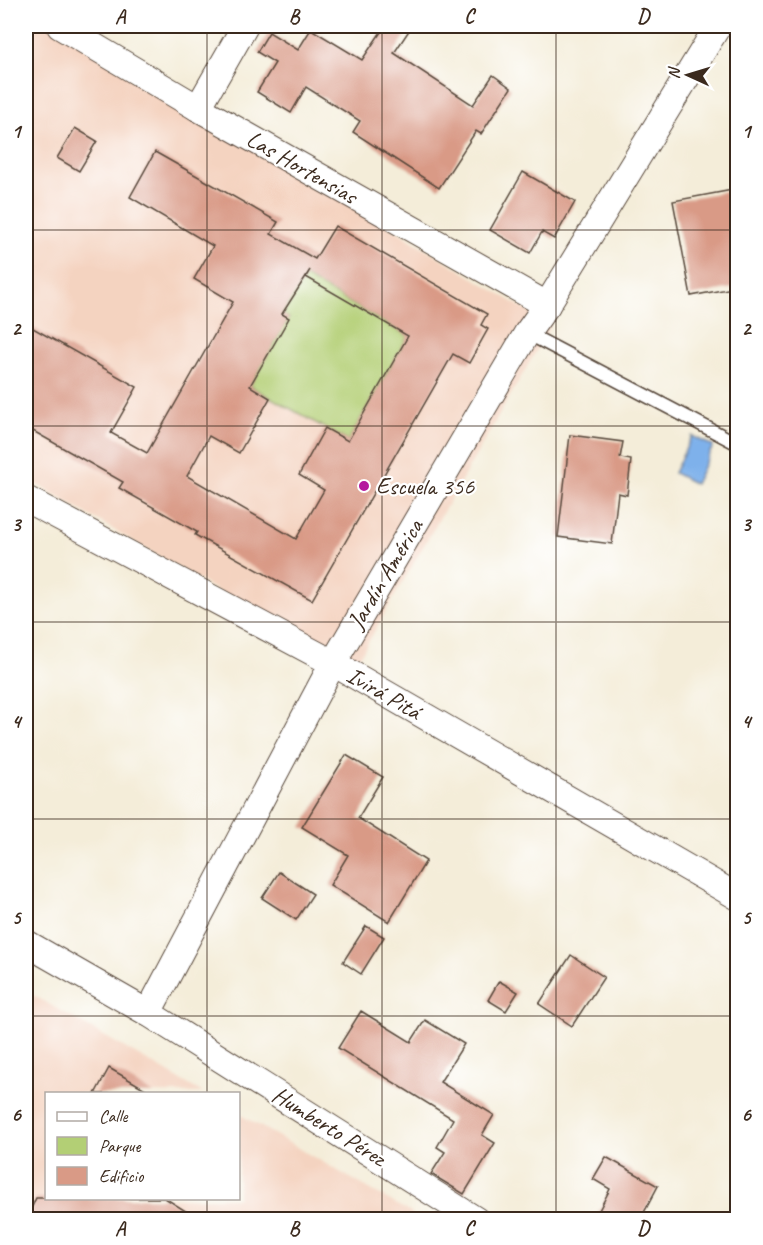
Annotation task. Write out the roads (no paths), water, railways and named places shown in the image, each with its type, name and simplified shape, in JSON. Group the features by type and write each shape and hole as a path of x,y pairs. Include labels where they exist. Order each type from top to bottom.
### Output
{"street":[{"name":"Las Hortensias","path":"60,26 198,108 547,305"},
{"path":"198,108 245,26"},
{"name":"Jardín América","path":"148,1012 333,663 528,333 718,26"},
{"name":"Ivirá Pitá","path":"26,499 333,663 738,897"},
{"name":"Humberto Pérez","path":"26,943 148,1012 476,1220"}],"lane":[{"path":"528,333 738,444"}],"water":[{"path":"692,436 713,446 695,484 674,473"}],"place":[{"name":"Escuela 356","path":"364,486"}]}
